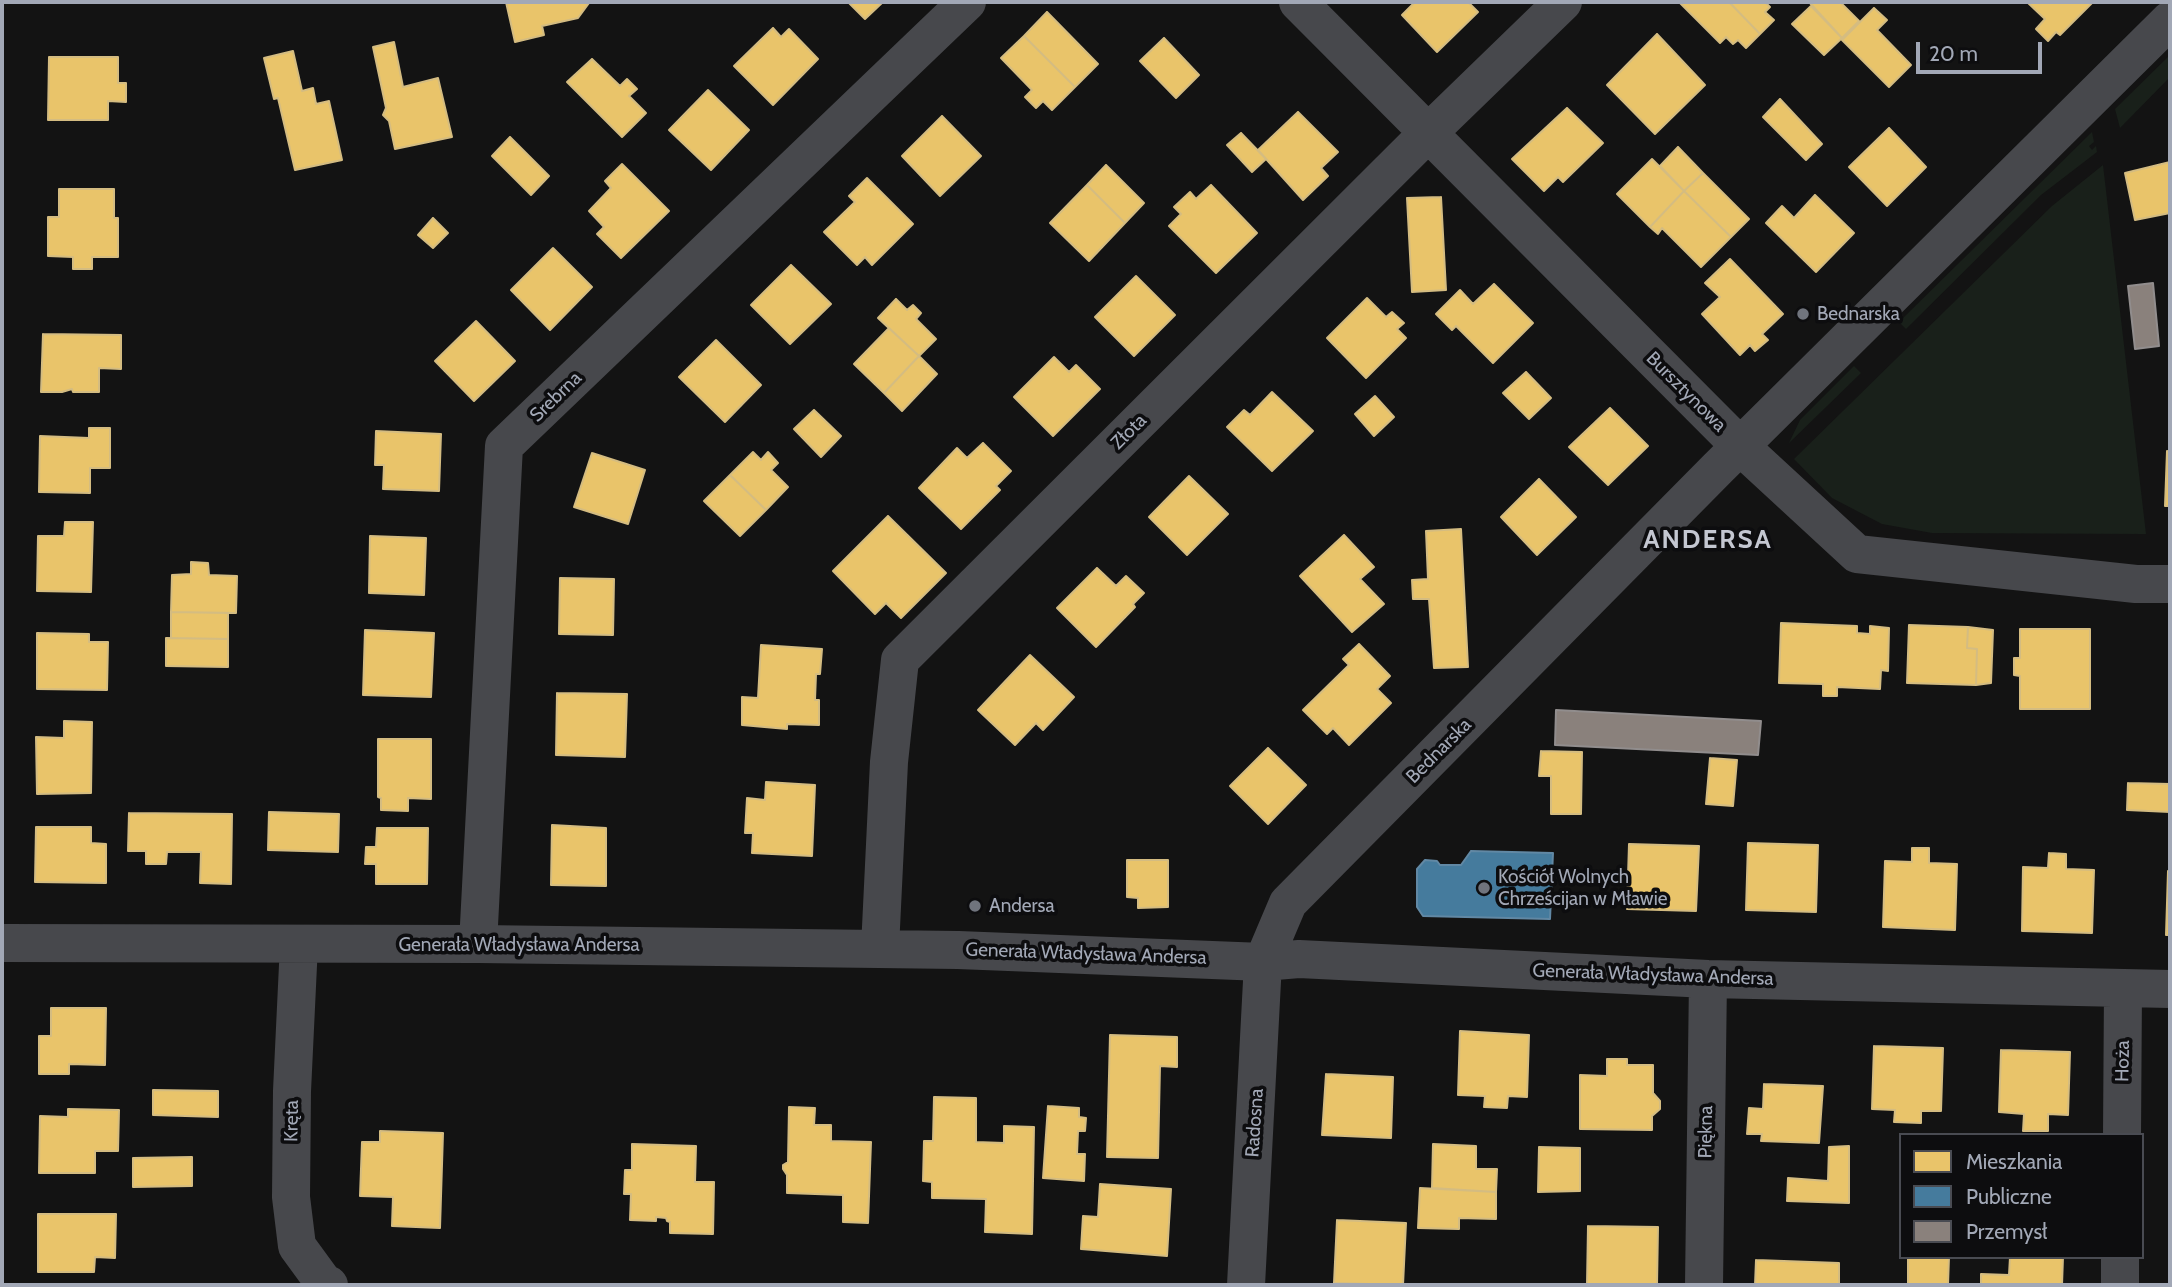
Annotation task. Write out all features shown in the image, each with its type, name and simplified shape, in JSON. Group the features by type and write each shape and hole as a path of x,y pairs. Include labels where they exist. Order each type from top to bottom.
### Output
{"street":[{"name":"Srebrna","path":"478,944 504,446 967,2"},
{"name":"Bursztynowa","path":"1298,2 1741,447 1857,554 2136,584 2170,584"},
{"name":"Złota","path":"880,948 889,762 900,660 1429,132 1563,2"},
{"name":"Bednarska","path":"1263,962 1288,903 2170,20"},
{"name":"Generała Władysława Andersa","path":"2,943 880,948 1081,953 1263,962 1312,960 1708,979 2170,989"},
{"name":"Kręta","path":"299,944 292,1091 291,1197 297,1246 324,1283 329,1285"},
{"name":"Radosna","path":"1246,1285 1263,962"},
{"name":"Piękna","path":"1704,1285 1708,979"},
{"name":"Hoża","path":"2122,1133 2123,988"},
{"path":"2120,1259 2120,1285"}],"shaded area":[{"path":"2170,55 2170,77 2120,128 2115,109"},
{"path":"2092,132 2094,142 2089,146 2092,150 2096,146 2097,152 2041,195 1906,329 1899,322"},
{"path":"2103,165 2146,534 1932,533 1882,524 1832,498 1794,459 2052,206"},
{"path":"1854,366 1861,373 1789,443 1800,420"}],"building: Mieszkania":[{"path":"506,2 593,2 589,3 578,18 542,26 544,35 515,42"},
{"path":"848,2 883,2 865,19"},
{"path":"1415,2 1468,2 1478,12 1437,52 1402,15"},
{"path":"1679,2 1729,2 1760,34 1746,48 1738,40 1733,44 1726,37 1720,43"},
{"path":"1729,2 1765,2 1770,7 1765,12 1774,20 1760,34"},
{"path":"1809,2 1840,2 1859,21 1842,38"},
{"path":"2027,2 2093,2 2060,35 2056,32 2048,41 2036,29 2045,19"},
{"path":"1811,6 1842,38 1824,55 1792,24"},
{"path":"1874,8 1887,20 1877,30 1911,65 1889,87 1842,40"},
{"path":"1047,12 1098,64 1075,87 1024,36"},
{"path":"773,28 781,37 789,29 818,59 773,105 734,66"},
{"path":"1657,34 1705,85 1655,134 1607,85"},
{"path":"1024,36 1075,87 1052,110 1043,101 1036,108 1025,97 1032,90 1001,58"},
{"path":"1164,38 1199,75 1176,98 1140,61"},
{"path":"394,42 403,87 438,78 452,137 395,149 389,121 383,115 386,108 373,47"},
{"path":"293,51 302,91 313,88 316,104 329,101 342,160 295,170 278,98 274,99 264,58"},
{"path":"49,57 118,57 118,83 126,83 126,102 108,101 108,120 48,120"},
{"path":"592,59 620,86 627,79 637,89 629,96 646,113 622,137 567,82"},
{"path":"708,90 749,130 711,170 669,130"},
{"path":"1780,99 1822,144 1806,160 1763,117"},
{"path":"1567,108 1603,143 1563,182 1558,177 1544,191 1512,159"},
{"path":"1298,112 1338,152 1321,168 1328,176 1303,200 1258,150"},
{"path":"942,116 981,156 940,196 902,156"},
{"path":"1889,128 1926,167 1887,206 1849,167"},
{"path":"1241,133 1266,159 1252,172 1227,145"},
{"path":"510,137 549,176 531,195 492,156"},
{"path":"1678,147 1703,173 1684,191 1660,166"},
{"path":"1652,159 1684,191 1650,227 1617,194"},
{"path":"2170,162 2170,213 2135,220 2125,173"},
{"path":"622,164 669,211 621,258 597,234 604,227 589,211 611,188 605,181"},
{"path":"1106,165 1144,203 1125,223 1087,185"},
{"path":"1703,173 1749,219 1731,237 1684,191"},
{"path":"867,178 913,224 872,265 865,257 857,265 824,232 855,202 849,196"},
{"path":"1087,185 1125,223 1089,261 1050,223"},
{"path":"1211,185 1257,233 1216,273 1169,226 1181,214 1174,207 1190,192 1196,199"},
{"path":"59,189 114,189 114,218 118,218 118,257 92,257 92,269 73,269 73,257 48,256 48,217 59,217"},
{"path":"1684,191 1731,237 1701,267 1662,228 1658,234 1650,227"},
{"path":"1815,195 1854,233 1816,272 1766,223 1782,206 1794,218"},
{"path":"1441,197 1446,290 1412,292 1407,198"},
{"path":"433,218 448,233 433,248 418,235"},
{"path":"553,248 592,287 550,330 511,290"},
{"path":"1730,259 1783,314 1762,334 1768,340 1755,351 1750,345 1740,355 1702,314 1720,297 1705,283"},
{"path":"791,265 831,304 790,344 751,305"},
{"path":"1136,276 1175,315 1134,356 1095,317"},
{"path":"1494,284 1533,323 1493,363 1456,326 1452,330 1436,314 1460,290 1473,304"},
{"path":"1367,298 1386,317 1392,312 1404,323 1397,329 1406,338 1366,378 1327,338"},
{"path":"896,299 907,310 913,305 921,313 916,319 936,339 919,356 878,318"},
{"path":"476,321 515,361 474,401 435,361"},
{"path":"889,328 919,356 884,393 854,364"},
{"path":"43,334 121,335 121,369 99,368 99,392 73,392 72,389 41,392"},
{"path":"716,340 761,385 725,422 679,377"},
{"path":"919,356 937,374 902,411 884,393"},
{"path":"1054,357 1069,372 1076,365 1100,389 1053,436 1014,397"},
{"path":"1526,372 1551,398 1529,419 1503,393"},
{"path":"1272,392 1313,431 1272,471 1227,427 1244,410 1250,415"},
{"path":"1375,396 1394,417 1374,436 1355,414"},
{"path":"1610,408 1648,446 1608,485 1569,447"},
{"path":"814,410 841,436 821,457 794,429"},
{"path":"89,428 110,428 110,468 90,468 90,493 39,492 40,436 89,438"},
{"path":"376,431 441,434 439,491 383,489 384,465 375,465"},
{"path":"983,443 1011,471 996,486 1000,490 961,529 919,488 957,448 967,458"},
{"path":"2167,451 2170,452 2170,506 2165,506"},
{"path":"753,452 761,460 768,452 778,463 771,470 788,487 766,510 730,475"},
{"path":"592,453 645,470 628,524 574,507"},
{"path":"730,475 766,510 740,536 704,501"},
{"path":"1189,476 1228,514 1187,555 1149,517"},
{"path":"1539,479 1576,517 1537,555 1501,517"},
{"path":"888,516 946,573 901,618 886,603 875,614 833,571"},
{"path":"65,522 93,522 91,592 37,591 38,536 64,536"},
{"path":"1461,529 1468,667 1434,668 1429,599 1413,599 1412,580 1428,579 1426,531"},
{"path":"1344,535 1374,567 1360,579 1384,604 1352,632 1300,576"},
{"path":"370,536 426,538 424,595 369,593"},
{"path":"191,562 208,563 209,575 237,576 236,613 171,612 172,575 191,574"},
{"path":"1097,568 1116,586 1126,576 1144,593 1133,604 1135,607 1096,647 1057,608"},
{"path":"560,578 614,579 613,635 559,634"},
{"path":"171,612 228,613 228,639 171,638"},
{"path":"1781,623 1857,626 1857,633 1870,634 1870,626 1889,628 1888,671 1881,670 1880,689 1837,687 1837,696 1823,696 1823,684 1779,683"},
{"path":"1909,625 1968,627 1967,648 1977,649 1976,685 1907,683"},
{"path":"1968,627 1993,630 1991,683 1976,685 1977,649 1967,648"},
{"path":"2020,629 2090,629 2090,709 2020,709 2020,676 2014,675 2014,658 2020,658"},
{"path":"365,630 434,633 431,697 363,695"},
{"path":"37,633 89,634 89,642 108,642 107,690 37,689"},
{"path":"166,638 228,639 228,667 166,666"},
{"path":"1359,644 1390,676 1377,689 1391,703 1349,745 1333,728 1327,734 1303,710 1349,665 1343,659"},
{"path":"761,645 822,649 820,674 816,674 815,700 819,700 819,725 787,724 787,729 742,725 742,697 758,698"},
{"path":"1030,655 1074,697 1043,730 1036,723 1015,745 978,710"},
{"path":"557,693 627,694 625,757 556,755"},
{"path":"64,721 92,722 91,793 37,794 36,737 64,738"},
{"path":"378,739 431,739 431,799 408,798 408,811 381,810 381,798 378,797"},
{"path":"1268,748 1306,785 1268,824 1230,786"},
{"path":"1541,751 1582,752 1581,814 1551,814 1551,776 1539,776"},
{"path":"1710,758 1737,760 1733,806 1706,804"},
{"path":"766,782 815,785 812,856 752,853 753,833 745,833 747,798 765,800"},
{"path":"2128,783 2170,784 2170,812 2127,810"},
{"path":"269,812 339,814 338,852 268,850"},
{"path":"129,813 232,814 231,884 200,883 201,852 167,852 166,864 146,864 146,851 128,851"},
{"path":"552,825 606,828 606,886 551,885"},
{"path":"36,827 91,827 91,843 106,844 106,883 35,882"},
{"path":"377,828 428,828 427,884 376,884 376,864 365,864 366,847 376,847"},
{"path":"1748,843 1818,845 1816,912 1746,910"},
{"path":"1629,844 1699,846 1696,911 1627,909"},
{"path":"1912,848 1929,848 1929,863 1957,864 1955,930 1883,927 1885,861 1912,862"},
{"path":"2049,853 2066,854 2066,869 2094,870 2092,933 2022,931 2023,867 2048,868"},
{"path":"1127,860 1168,860 1168,907 1138,908 1138,898 1127,897"},
{"path":"2168,871 2170,935 2166,935"},
{"path":"51,1008 106,1008 105,1065 69,1064 69,1074 39,1074 39,1036 51,1036"},
{"path":"1460,1031 1529,1035 1527,1097 1508,1096 1507,1108 1484,1107 1485,1096 1458,1095"},
{"path":"1110,1035 1177,1037 1177,1067 1160,1066 1158,1158 1107,1157"},
{"path":"1874,1046 1943,1048 1941,1111 1921,1111 1921,1123 1894,1122 1895,1110 1872,1109"},
{"path":"2001,1050 2070,1052 2068,1115 2048,1114 2048,1131 2023,1131 2024,1114 1999,1112"},
{"path":"1607,1059 1627,1059 1627,1065 1653,1065 1653,1093 1660,1101 1660,1109 1652,1116 1652,1130 1580,1129 1580,1075 1607,1076"},
{"path":"1326,1074 1393,1077 1391,1138 1322,1135"},
{"path":"1764,1084 1823,1086 1819,1143 1761,1141 1762,1134 1747,1134 1749,1108 1763,1109"},
{"path":"153,1090 218,1091 218,1117 153,1115"},
{"path":"934,1097 976,1098 976,1142 1004,1143 1004,1126 1034,1127 1032,1234 985,1232 986,1199 932,1198 932,1182 923,1181 924,1141 933,1141"},
{"path":"1048,1106 1079,1108 1079,1117 1086,1118 1085,1131 1078,1131 1077,1154 1085,1154 1084,1181 1043,1178"},
{"path":"789,1107 815,1108 814,1125 831,1125 831,1141 871,1142 868,1223 843,1222 843,1195 787,1193 787,1175 783,1165 788,1162"},
{"path":"68,1109 119,1110 118,1151 95,1151 95,1173 39,1173 40,1116 68,1117"},
{"path":"380,1131 443,1133 440,1228 392,1226 393,1197 360,1196 362,1142 380,1142"},
{"path":"632,1144 696,1146 695,1182 714,1182 713,1234 670,1233 670,1222 666,1218 656,1217 656,1221 630,1220 631,1194 624,1194 625,1170 632,1170"},
{"path":"1433,1144 1476,1146 1476,1169 1497,1169 1496,1192 1432,1188"},
{"path":"1849,1146 1849,1203 1787,1201 1788,1178 1828,1181 1829,1147"},
{"path":"1539,1147 1580,1148 1580,1191 1538,1192"},
{"path":"192,1157 192,1186 133,1187 133,1158"},
{"path":"1100,1184 1171,1189 1167,1256 1081,1249 1083,1216 1098,1217"},
{"path":"1420,1188 1496,1192 1496,1219 1459,1218 1459,1229 1418,1228"},
{"path":"38,1214 116,1214 115,1258 95,1257 94,1272 38,1272"},
{"path":"1337,1220 1406,1223 1403,1285 1334,1283"},
{"path":"1588,1226 1658,1227 1657,1285 1587,1285"},
{"path":"1908,1259 1949,1259 1948,1285 1908,1285"},
{"path":"2010,1259 2063,1259 2062,1285 1981,1285 1981,1274 2009,1275"},
{"path":"1756,1260 1839,1263 1839,1285 1755,1285"}],"building: Publiczne":[{"name":"Kościół Wolnych Chrześcijan w Mławie","path":"1471,851 1553,853 1550,919 1423,916 1417,907 1417,869 1425,860 1437,861 1440,865 1461,865"}],"building: Przemysł":[{"path":"2153,283 2159,346 2135,349 2128,286"},
{"path":"1556,710 1761,721 1758,755 1555,745"}],"place":[{"name":"Bednarska","path":"1803,314"},
{"name":"Kościół Wolnych Chrześcijan w Mławie","path":"1484,888"},
{"name":"Andersa","path":"975,906"}],"district":[{"name":"ANDERSA","path":"1708,540"}]}
